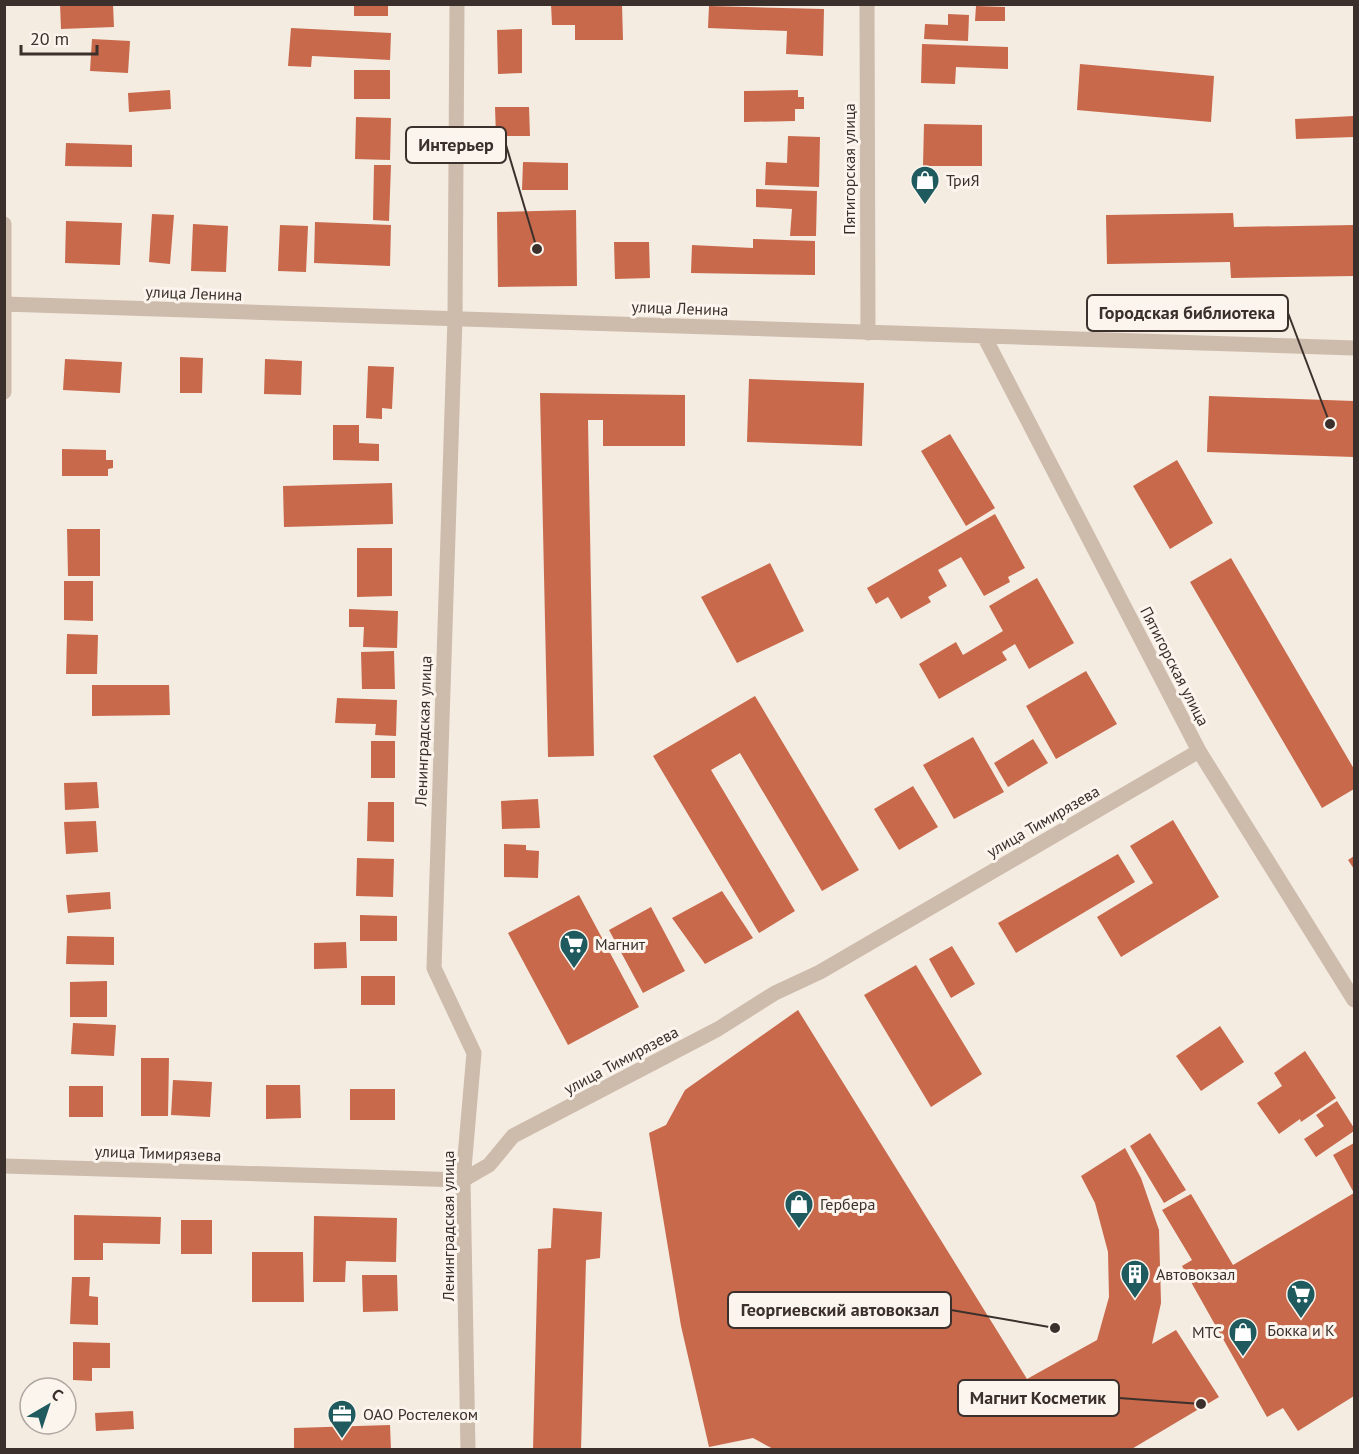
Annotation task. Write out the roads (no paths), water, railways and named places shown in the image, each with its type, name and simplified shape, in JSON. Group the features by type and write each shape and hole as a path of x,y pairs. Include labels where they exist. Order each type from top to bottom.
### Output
{"street":[{"name":"Ленинградская улица","path":"457,4 455,319 434,968 474,1053 463,1180 468,1449"},
{"name":"Пятигорская улица","path":"867,4 867,333"},
{"path":"4,224 4,392"},
{"name":"улица Ленина","path":"5,304 1354,348"},
{"name":"Пятигорская улица","path":"984,336 1199,751 1354,1000"},
{"name":"улица Тимирязева","path":"4,1166 463,1180 489,1165 513,1137 718,1029 775,993 820,972 1199,751"}],"place":[{"name":"ТриЯ","path":"925,206"},
{"name":"Интерьер","path":"537,249"},
{"name":"Городская библиотека","path":"1330,424"},
{"name":"Магнит","path":"574,970"},
{"name":"Гербера","path":"799,1230"},
{"name":"Автовокзал","path":"1135,1300"},
{"name":"Бокка и К","path":"1301,1320"},
{"name":"Георгиевский автовокзал","path":"1055,1328"},
{"name":"МТС","path":"1243,1358"},
{"name":"Магнит Косметик","path":"1201,1404"},
{"name":"ОАО Ростелеком","path":"342,1440"}]}
